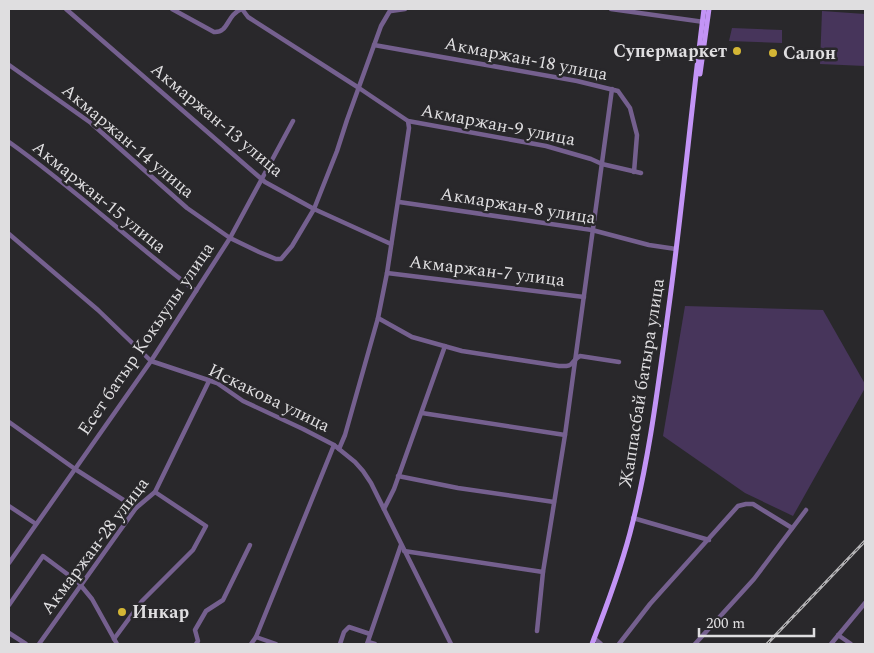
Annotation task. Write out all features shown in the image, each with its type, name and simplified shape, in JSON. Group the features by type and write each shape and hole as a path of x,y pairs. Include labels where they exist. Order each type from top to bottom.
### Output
{"main road":[{"path":"704,9 705,22"},
{"path":"705,22 710,9"},
{"name":"Жаппасбай батыра улица","path":"592,644 609,599 633,518 643,476 661,367 705,22"}],"street":[{"name":"Акмаржан-13 улица","path":"66,9 262,179 314,209 392,244"},
{"path":"172,9 214,32 220,32 225,28 233,14 242,9 248,16 408,121 409,128 399,202 378,318 345,435 336,447 256,637 251,644"},
{"path":"314,209 338,152 345,126 381,26 391,10 405,9"},
{"path":"611,9 705,22"},
{"name":"Акмаржан-18 улица","path":"374,45 577,81 618,91 630,108 637,135 634,172"},
{"name":"Акмаржан-14 улица","path":"9,65 91,123 187,208 230,238 276,259 281,259 292,246 314,209"},
{"path":"537,631 543,572 576,359 612,89"},
{"name":"Есет батыр Кокыулы улица","path":"9,563 151,361 196,291 230,238 293,121"},
{"name":"Акмаржан-9 улица","path":"408,121 546,146 602,164 641,173"},
{"name":"Акмаржан-15 улица","path":"9,142 38,162 157,262 196,291"},
{"name":"Акмаржан-8 улица","path":"399,202 592,230 633,241 676,249"},
{"name":"Искакова улица","path":"9,234 98,310 151,361 217,383 243,401 303,429 336,447 363,471 451,644"},
{"name":"Акмаржан-7 улица","path":"387,273 584,297"},
{"path":"378,318 412,337 484,356 568,367 580,356 619,362"},
{"path":"384,509 422,413 445,346"},
{"name":"Акмаржан-28 улица","path":"39,644 136,508 155,492 209,381"},
{"path":"422,413 565,435"},
{"path":"9,422 75,469 136,508"},
{"path":"398,476 458,488 554,502"},
{"path":"114,639 142,601 193,550 206,526 155,492"},
{"path":"619,644 650,604 738,506 753,504 792,528"},
{"path":"9,506 36,524"},
{"path":"695,644 754,579 806,510"},
{"path":"633,518 709,540"},
{"path":"196,644 198,641 195,630 206,611 223,600 250,545"},
{"path":"375,644 367,643 401,545"},
{"path":"404,551 543,572"},
{"path":"9,605 43,556 80,585 92,599 117,644"},
{"path":"830,644 865,603"},
{"path":"340,644 344,632 349,627 370,634"},
{"path":"9,633 26,644"},
{"path":"838,635 850,644"},
{"path":"256,637 276,644"},
{"path":"594,638 601,644"}],"shaded area":[{"path":"822,11 865,14 865,66 820,64"},
{"path":"732,28 782,30 782,43 729,41"},
{"path":"685,306 823,310 865,384 865,388 793,516 745,493 663,436"}],"railway":[{"path":"767,644 865,541"}],"place":[{"name":"Супермаркет","path":"737,51"},
{"name":"Салон","path":"773,53"},
{"name":"Инкар","path":"122,612"}]}
